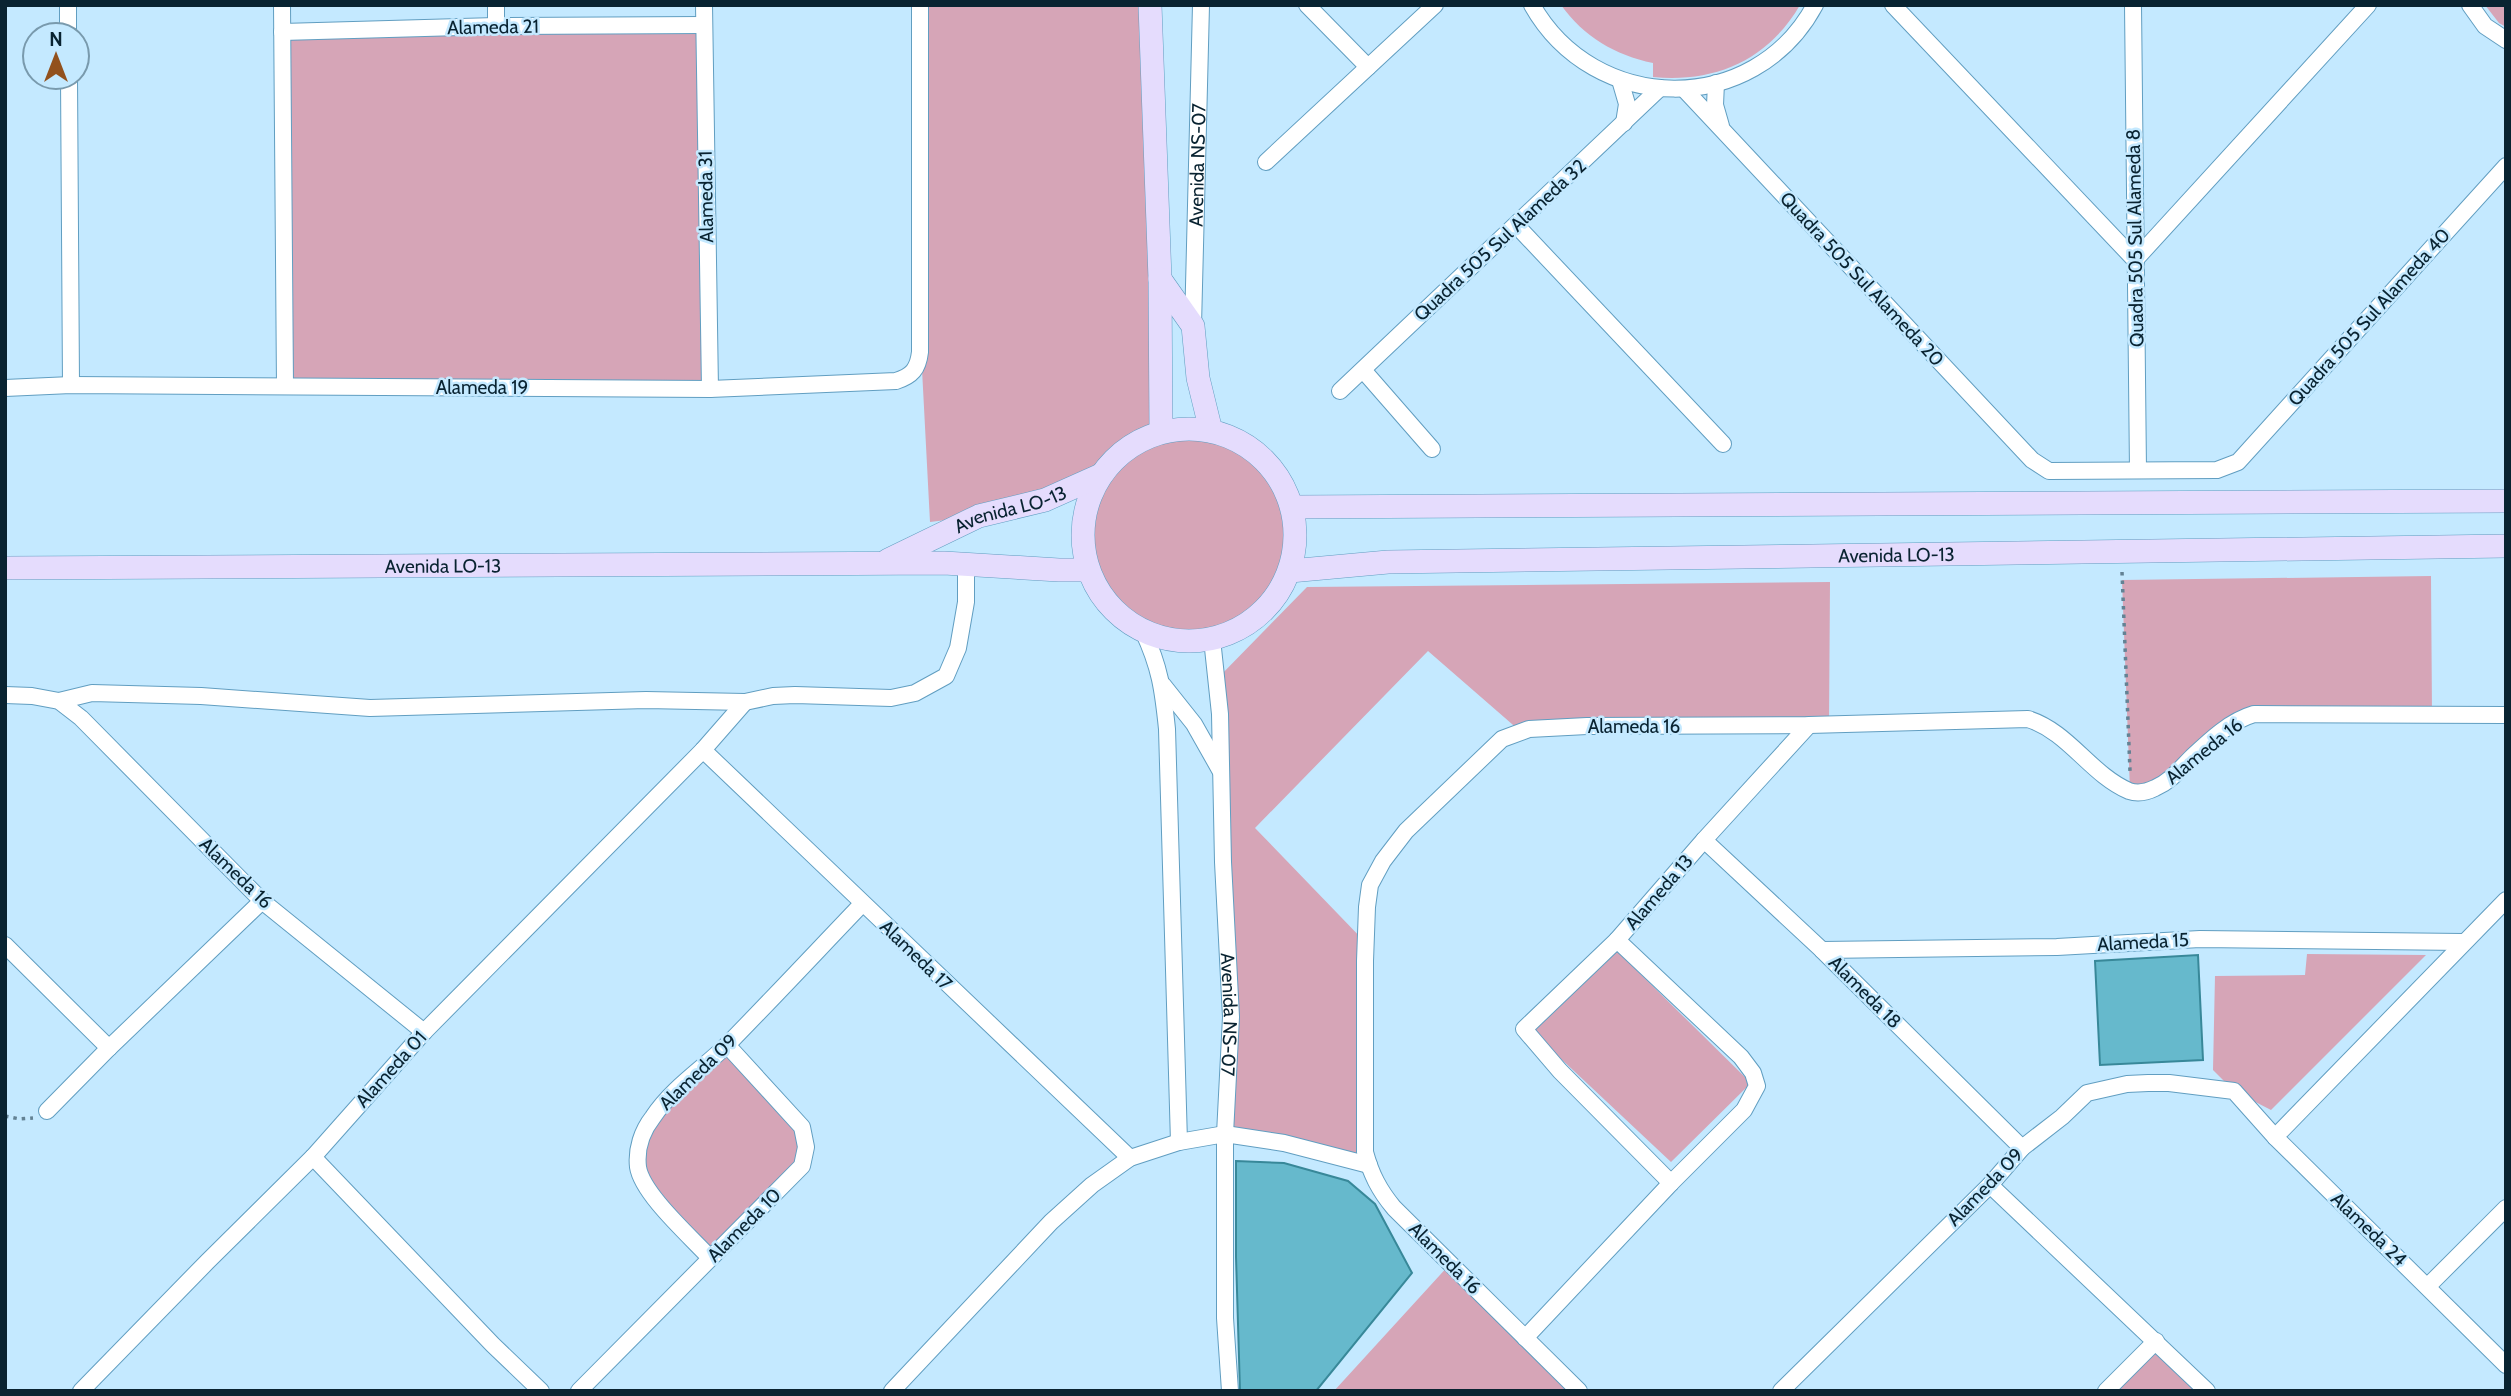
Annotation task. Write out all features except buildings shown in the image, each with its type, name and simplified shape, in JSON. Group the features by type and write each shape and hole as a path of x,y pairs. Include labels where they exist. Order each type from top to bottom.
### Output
{"street":[{"path":"282,5 285,386"},
{"path":"496,5 496,26"},
{"name":"Alameda 31","path":"704,5 709,389"},
{"name":"Alameda 19","path":"5,388 71,385 709,389 882,382 907,378 916,370 919,361 920,5"},
{"name":"Avenida NS-07","path":"1150,5 1160,279 1161,432"},
{"name":"Avenida NS-07","path":"1201,5 1193,326 1198,378 1210,431"},
{"path":"1307,5 1368,67"},
{"path":"1266,162 1435,5"},
{"path":"1532,5 1549,30 1572,53 1620,80 1660,89 1684,89 1716,83 1747,72 1774,54 1797,32 1815,5"},
{"path":"1893,5 2135,260 2368,5"},
{"name":"Quadra 505 Sul Alameda 8","path":"2133,5 2137,470"},
{"path":"2470,5 2485,26 2506,40"},
{"name":"Alameda 21","path":"282,32 496,26 704,25"},
{"path":"1620,80 1627,104 1624,123"},
{"path":"1716,83 1715,105 1721,129"},
{"name":"Quadra 505 Sul Alameda 32","path":"1340,391 1660,89"},
{"name":"Quadra 505 Sul Alameda 20","path":"1684,89 2040,468 2049,471 2137,470"},
{"path":"69,91 71,385"},
{"name":"Quadra 505 Sul Alameda 40","path":"2137,470 2217,470 2231,466 2244,457 2506,166"},
{"path":"1516,225 1723,444"},
{"name":"Avenida NS-07","path":"1160,279 1193,326"},
{"path":"1363,370 1432,449"},
{"path":"1185,429 1210,431 1238,441 1262,457 1281,480 1292,507 1296,528 1295,550 1290,571 1272,602 1245,626 1212,639 1177,640 1143,631 1123,618 1105,601 1088,570 1082,538 1084,516 1090,495 1101,475 1117,456 1138,442 1161,432 1185,429"},
{"name":"Avenida LO-13","path":"881,563 979,516 1045,500 1101,475"},
{"path":"1292,507 2506,501"},
{"name":"Avenida LO-13","path":"1290,571 1388,562 2506,546"},
{"path":"5,695 45,697 58,701 92,693 201,696 370,708 646,700 745,702 773,696 796,695 891,698 915,693 946,677 958,648 966,602 965,563"},
{"name":"Avenida LO-13","path":"5,568 965,563 1088,570"},
{"path":"1143,631 1155,656 1163,685 1167,729 1180,1142"},
{"name":"Avenida NS-07","path":"1212,639 1218,678 1231,1017 1225,1134 1225,1318 1230,1391"},
{"path":"1163,685 1194,724 1221,771"},
{"name":"Alameda 16","path":"58,701 81,718 262,901 424,1032"},
{"name":"Alameda 01","path":"81,1391 313,1157 424,1032 703,750 745,702"},
{"name":"Alameda 16","path":"1579,1391 1394,1208 1382,1194 1365,1152 1367,907 1370,885 1383,860 1416,821 1493,746 1520,731 1587,726 1810,725 2028,719 2045,724 2055,731 2105,774 2130,791 2146,793 2162,785 2229,725 2254,714 2506,715"},
{"name":"Alameda 13","path":"1671,1183 1524,1029 1618,940 1704,840 1810,725"},
{"name":"Alameda 17","path":"703,750 1130,1158"},
{"name":"Alameda 18","path":"1704,840 1822,950 2022,1148"},
{"path":"2275,1137 2506,900"},
{"path":"47,1111 262,901"},
{"name":"Alameda 09","path":"710,1258 649,1191 641,1177 638,1165 639,1145 644,1131 654,1115 680,1086 727,1045 862,904"},
{"name":"Alameda 15","path":"1822,950 2057,947 2200,939 2463,942"},
{"path":"1525,1338 1671,1183 1744,1111 1757,1086 1748,1065 1618,940"},
{"path":"5,945 109,1048"},
{"name":"Alameda 10","path":"579,1391 802,1166 806,1147 802,1127 727,1045"},
{"name":"Alameda 09","path":"1781,1391 1990,1185 2022,1148 2062,1117 2087,1093 2127,1084 2148,1083 2234,1091"},
{"name":"Alameda 24","path":"2234,1091 2275,1137 2506,1365"},
{"path":"892,1391 1051,1222 1092,1185 1130,1158 1180,1142 1225,1134 1284,1143 1368,1165"},
{"path":"313,1157 493,1345 541,1391"},
{"path":"1990,1185 2207,1391"},
{"path":"2428,1286 2506,1208"},
{"path":"2106,1391 2156,1341"}],"path":[{"path":"2121,552 2130,791"},
{"path":"5,1116 27,1119 47,1111"}],"shaded area":[{"path":"918,5 1156,5 1161,432 1194,430 1237,441 1263,460 1281,481 1294,518 1289,573 1276,596 1259,614 1238,628 1216,636 1192,640 1168,637 1144,629 1122,615 1106,600 1093,582 1088,569 1084,522 1087,506 1100,476 979,516 930,522 920,331"},
{"path":"1561,5 1800,5 1787,24 1756,54 1718,71 1676,78 1653,77 1653,63 1613,50 1601,43 1580,26"},
{"path":"2485,5 2506,5 2506,27 2499,23"},
{"path":"704,25 710,389 285,386 282,32"},
{"path":"2431,576 2432,714 2254,714 2172,778 2130,791 2122,580"},
{"path":"1830,582 1829,724 1520,731 1428,651 1255,828 1366,943 1369,1165 1225,1134 1218,678 1307,587"},
{"path":"1615,949 1751,1083 1671,1162 1526,1026"},
{"path":"2307,954 2426,955 2271,1110 2234,1091 2213,1070 2215,976 2305,975"},
{"path":"727,1045 802,1127 806,1156 710,1258 649,1191 638,1159 644,1131"},
{"path":"1450,1264 1579,1391 1334,1391"},
{"path":"2156,1341 2206,1391 2106,1391"}]}
